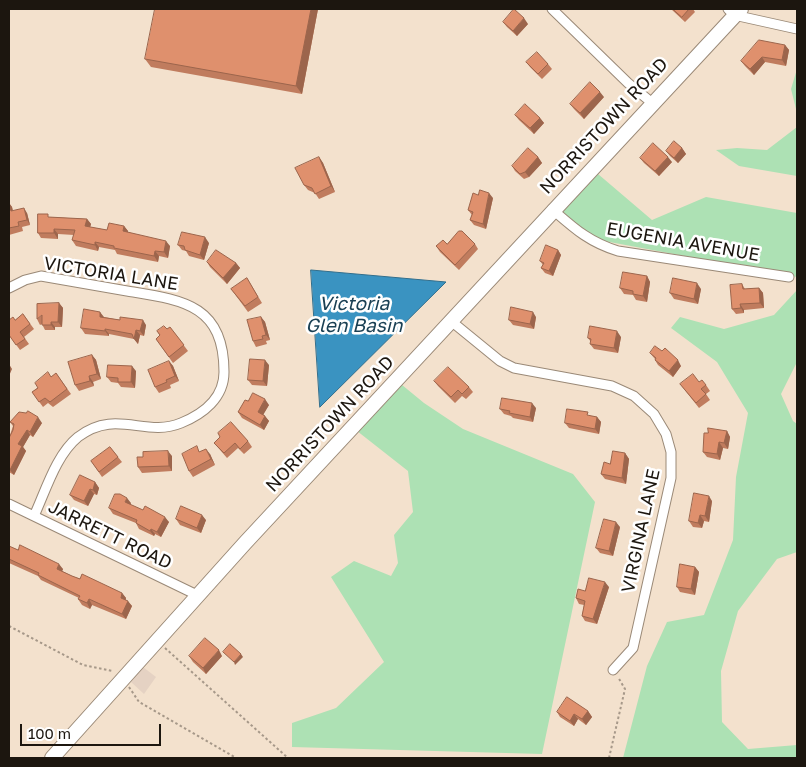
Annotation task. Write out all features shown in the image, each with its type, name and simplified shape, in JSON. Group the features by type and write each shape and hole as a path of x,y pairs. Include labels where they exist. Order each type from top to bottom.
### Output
{"main road":[{"name":"NORRISTOWN ROAD","path":"52,758 197,595 451,321 734,11"}],"street":[{"path":"552,9 628,83 652,102"},
{"path":"734,11 797,29"},
{"name":"EUGENIA AVENUE","path":"552,210 581,235 598,244 618,250 789,277"},
{"name":"VICTORIA LANE","path":"9,288 26,280 41,276 181,300 210,321 220,339 224,355 223,382 216,398 207,408 186,421 167,427 110,423 79,436 65,450 34,516"},
{"name":"VIRGINA LANE","path":"451,321 500,361 514,368 623,389 648,407 666,434 672,466 669,487 633,648 613,670"},
{"name":"JARRETT ROAD","path":"9,504 197,595"}],"path":[{"path":"162,645 288,758"},
{"path":"609,758 625,689 613,670"}],"shaded area":[{"path":"143,667 156,677 144,694 131,682"}],"green space":[{"path":"797,69 797,113 791,89"},
{"path":"797,127 797,176 739,166 716,150 737,148 767,150"},
{"path":"591,168 652,220 706,197 797,213 797,277 588,238 555,206"},
{"path":"797,290 797,362 781,394 793,421 797,424 797,552 777,559 738,611 721,671 722,722 748,749 797,745 797,758 623,758 647,666 667,622 704,615 733,540 736,477 748,413 717,362 671,328 680,317 724,329 774,315"},
{"path":"396,380 424,403 463,429 573,474 595,502 542,754 292,747 292,723 336,708 384,662 331,577 354,561 391,576 398,563 394,535 413,512 408,471 352,427"}],"water":[{"name":"Victoria Glen Basin","path":"311,270 446,282 320,407"}],"building":[{"path":"155,9 311,9 296,86 145,59"},
{"path":"514,9 524,18 513,31 503,22"},
{"path":"673,9 689,9 682,17"},
{"path":"759,40 785,45 782,60 762,57 750,69 741,61"},
{"path":"537,52 548,64 538,74 526,62"},
{"path":"590,82 600,92 580,113 570,104"},
{"path":"525,104 540,118 530,128 515,115"},
{"path":"674,141 682,148 674,158 666,151"},
{"path":"653,143 668,157 655,171 640,158"},
{"path":"528,148 538,157 525,172 520,174 512,166"},
{"path":"319,157 331,186 315,194 312,188 304,185 295,168"},
{"path":"480,190 489,193 483,224 470,220 473,212 468,210 473,193 478,195"},
{"path":"9,204 11,211 24,208 27,220 18,222 19,226 9,228"},
{"path":"38,214 48,214 48,217 87,219 85,226 107,230 109,223 124,226 123,231 166,241 164,252 155,251 154,256 95,242 95,245 72,240 75,230 54,229 54,233 38,233"},
{"path":"459,231 462,231 475,244 455,265 436,246 443,240 447,244"},
{"path":"182,232 205,237 200,255 185,250 184,246 178,245"},
{"path":"546,245 558,250 549,271 541,268 544,263 540,261"},
{"path":"216,250 236,263 223,278 207,262"},
{"path":"623,272 647,276 643,296 620,288"},
{"path":"247,278 258,297 245,306 231,289"},
{"path":"673,278 697,283 694,299 670,293"},
{"path":"742,284 743,289 759,288 760,303 740,304 741,308 732,309 730,285"},
{"path":"59,303 58,322 51,322 51,325 42,325 42,315 37,319 37,304"},
{"path":"511,307 533,312 530,324 509,320"},
{"path":"84,309 100,312 100,317 120,320 120,317 143,320 140,331 136,330 134,339 132,334 105,329 105,331 81,328"},
{"path":"23,314 30,324 20,332 25,339 16,345 9,335 9,320 13,317 15,320"},
{"path":"261,317 266,335 262,336 263,339 253,341 247,320"},
{"path":"164,326 167,329 170,327 184,345 169,357 156,339 160,335 157,331"},
{"path":"590,326 617,331 614,348 590,344 591,339 588,338"},
{"path":"655,346 662,351 665,348 678,360 669,371 655,360 656,358 650,353"},
{"path":"92,355 97,374 89,376 90,381 75,385 68,362"},
{"path":"250,359 265,360 263,381 248,380"},
{"path":"169,361 175,376 155,387 148,370"},
{"path":"108,365 132,366 131,382 118,382 118,378 107,377"},
{"path":"448,367 469,387 462,394 458,390 451,397 434,381"},
{"path":"48,372 51,377 56,373 67,389 50,402 45,398 39,402 32,392 38,388 35,383"},
{"path":"693,374 699,382 702,380 706,385 701,389 706,394 696,403 680,384"},
{"path":"253,393 265,399 258,412 265,416 260,425 238,412 245,400 248,401"},
{"path":"502,398 532,403 530,417 509,413 510,411 500,409"},
{"path":"567,409 588,412 587,415 597,417 595,429 565,423"},
{"path":"28,411 38,417 30,432 27,430 18,444 22,446 10,470 9,438 14,424 10,422 19,412 26,413"},
{"path":"231,422 248,441 240,449 235,443 224,453 214,443 220,437 218,433"},
{"path":"708,428 727,431 724,443 719,442 717,454 703,452 704,433 708,433"},
{"path":"197,446 199,452 206,449 211,459 189,471 182,454"},
{"path":"110,447 118,457 99,472 91,461"},
{"path":"168,451 169,466 138,467 137,457 143,457 143,452"},
{"path":"613,451 625,453 622,478 601,474 604,462 610,464"},
{"path":"80,475 95,482 93,490 90,489 84,501 70,495"},
{"path":"694,493 709,496 705,516 700,515 698,523 689,521"},
{"path":"115,494 120,494 127,498 125,502 143,510 145,506 165,517 157,532 151,529 150,531 136,523 137,520 109,508"},
{"path":"181,506 202,515 197,528 176,519"},
{"path":"604,519 616,522 609,551 596,548"},
{"path":"20,545 59,564 57,569 80,579 82,574 122,593 121,598 128,601 122,614 89,599 87,603 78,599 80,596 9,559 9,546 18,550"},
{"path":"680,564 695,567 691,589 677,587"},
{"path":"589,578 605,582 593,619 582,616 585,601 576,598 578,589 585,591"},
{"path":"205,638 219,650 203,668 189,656"},
{"path":"230,644 241,654 234,662 223,652"},
{"path":"567,697 588,711 582,719 574,714 570,721 557,712"}]}
